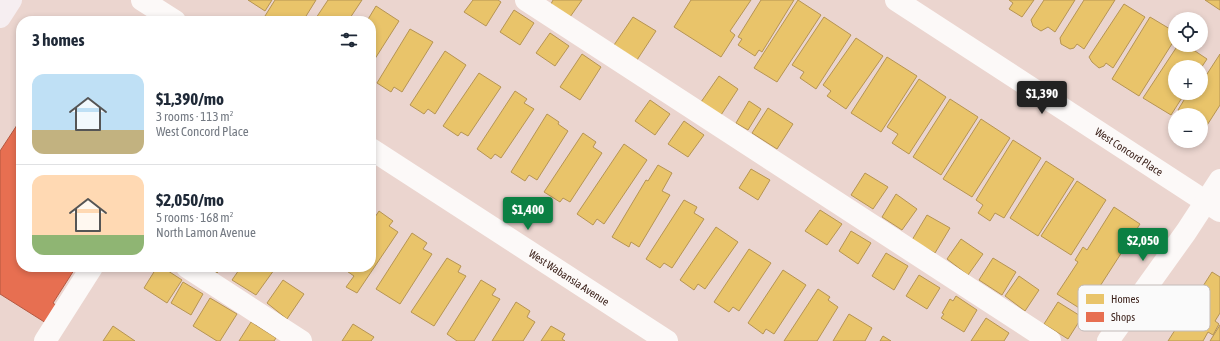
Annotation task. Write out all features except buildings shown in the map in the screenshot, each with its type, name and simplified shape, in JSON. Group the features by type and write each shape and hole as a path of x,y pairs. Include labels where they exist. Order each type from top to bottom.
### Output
{"main road":[{"path":"0,17 11,0"}],"street":[{"path":"142,0 167,16"},
{"path":"526,0 1050,341"},
{"name":"West Concord Place","path":"896,0 1213,207"},
{"name":"West Wabansia Avenue","path":"376,152 667,341"},
{"path":"1152,285 1213,207 1220,180"},
{"path":"45,341 89,272"},
{"path":"195,272 302,341"},
{"path":"1108,341 1116,331"}]}
